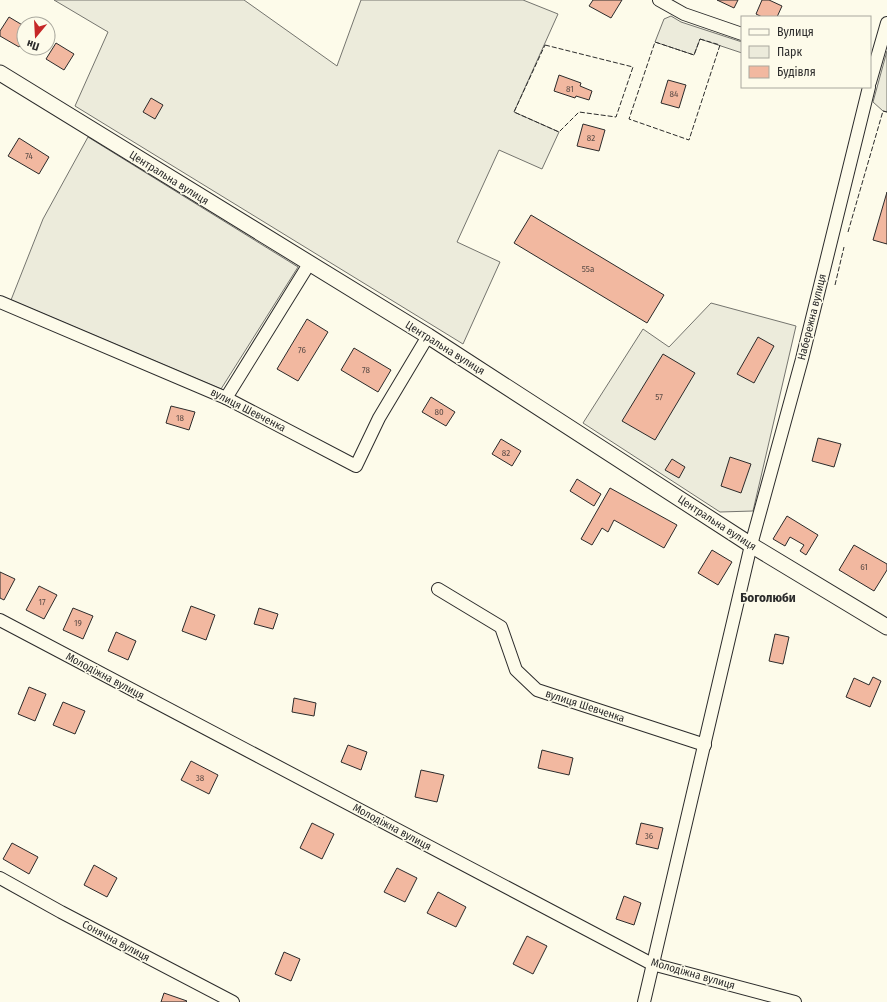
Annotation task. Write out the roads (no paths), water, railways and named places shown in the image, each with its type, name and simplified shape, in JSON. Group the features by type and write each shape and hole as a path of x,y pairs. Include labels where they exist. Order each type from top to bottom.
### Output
{"street":[{"path":"659,0 684,14 741,34"},
{"name":"Набережна вулиця","path":"871,77 887,23"},
{"name":"Центральна вулиця","path":"0,74 428,336 751,545 887,627"},
{"name":"Набережна вулиця","path":"751,545 800,366 868,88"},
{"path":"226,398 309,264"},
{"name":"вулиця Шевченка","path":"0,302 226,398 356,466 379,418 428,336"},
{"path":"644,1002 751,545"},
{"name":"вулиця Шевченка","path":"438,589 501,627 516,670 537,690 705,745"},
{"name":"Молодіжна вулиця","path":"0,620 652,964 796,1002"},
{"name":"Сонячна вулиця","path":"0,878 61,912 233,1002"}],"district":[{"name":"Боголюби","path":"768,597"}]}
